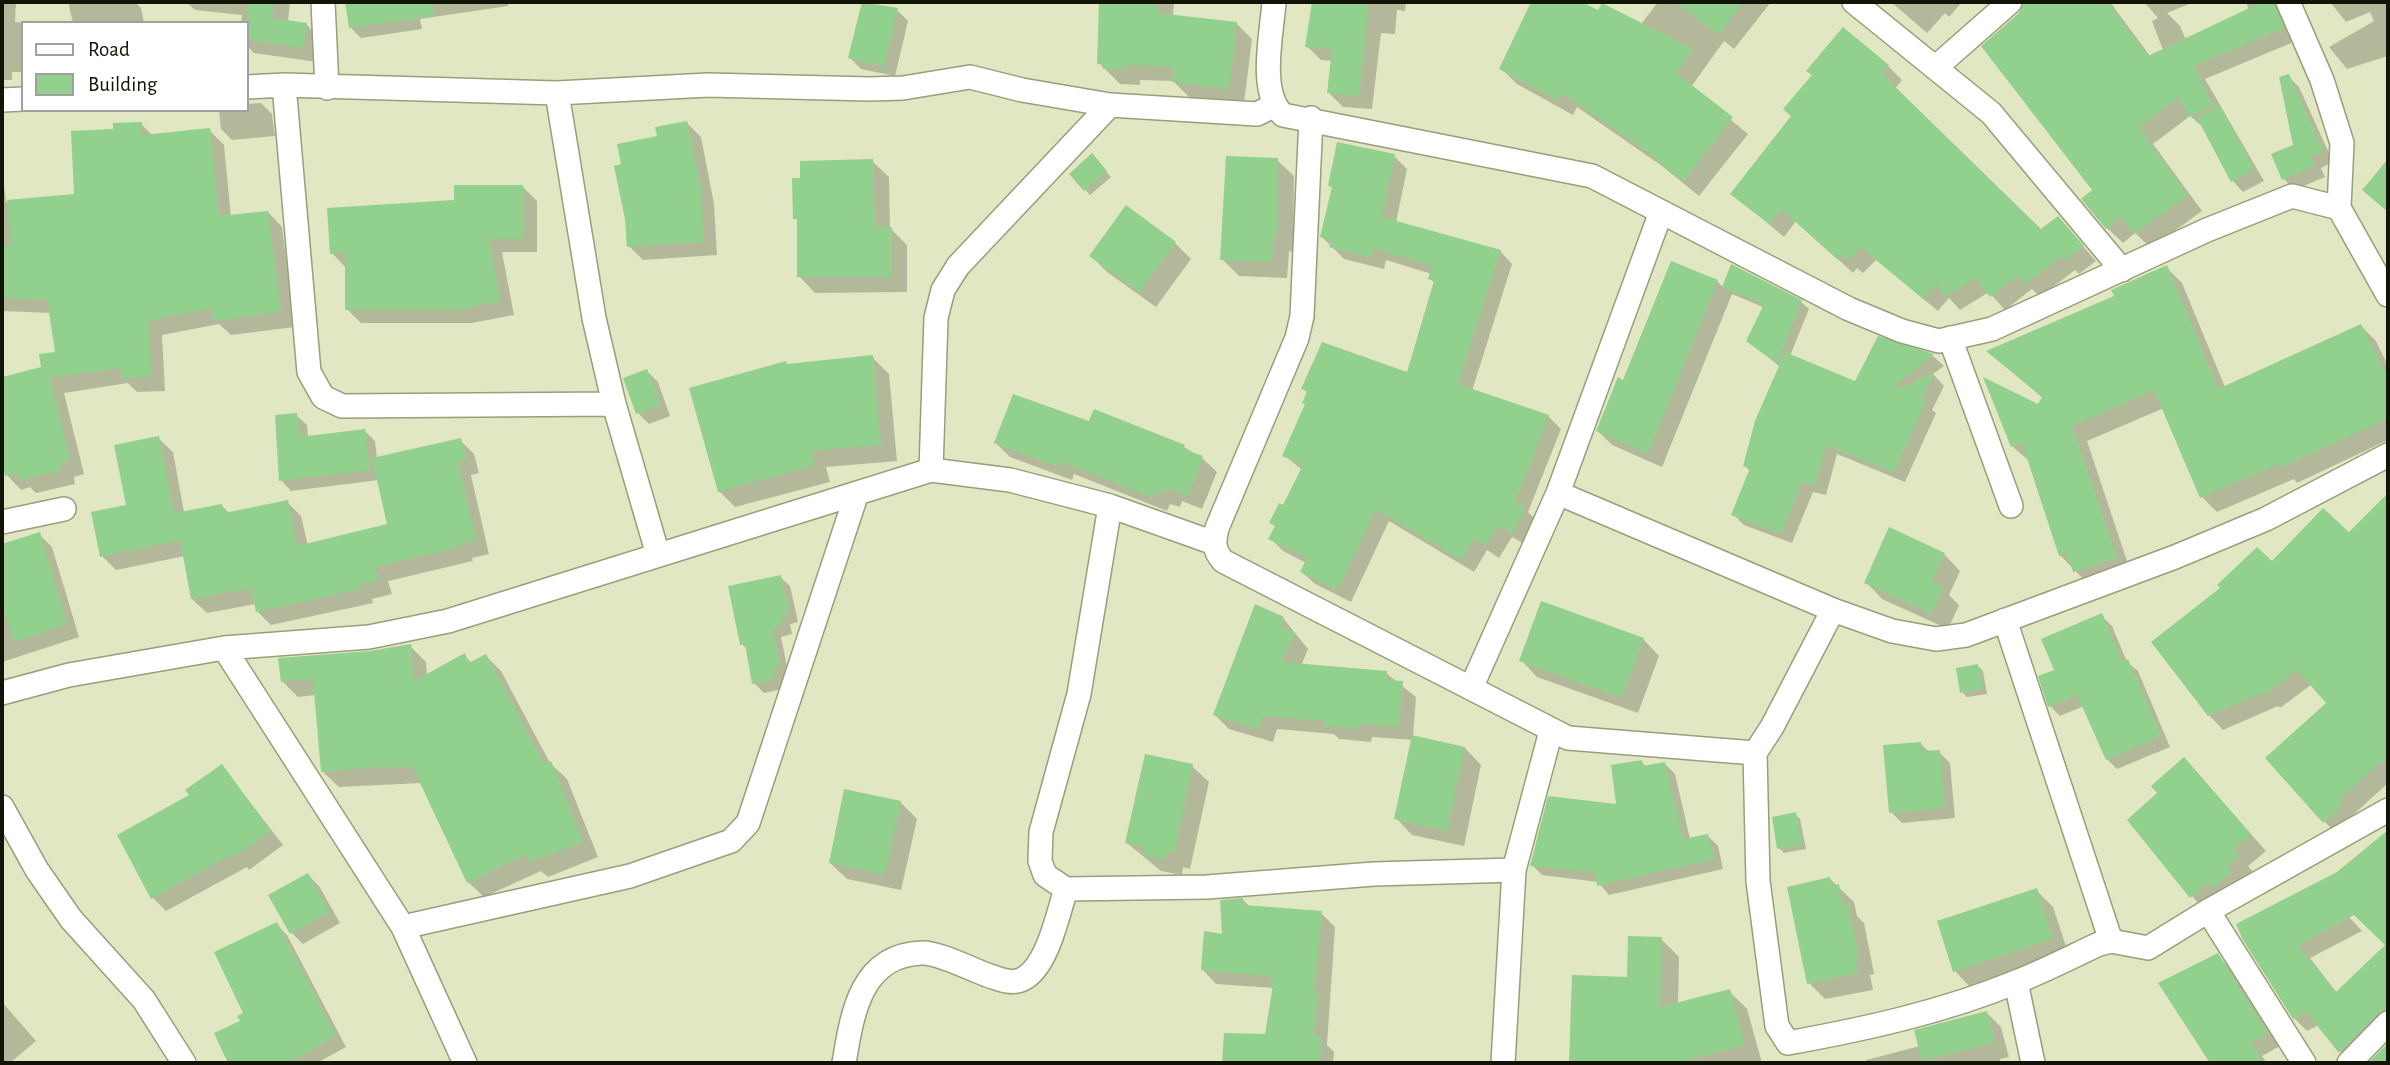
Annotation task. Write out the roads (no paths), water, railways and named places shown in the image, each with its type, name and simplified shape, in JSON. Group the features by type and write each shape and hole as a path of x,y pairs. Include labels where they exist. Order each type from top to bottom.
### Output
{"street":[{"path":"323,2 327,88"},
{"path":"1274,2 1268,89 1273,106 1283,115 1311,118 1592,176 1849,310 1902,331 1939,341 1992,329 2207,230 2292,196 2339,208"},
{"path":"1854,2 1991,113 2122,270"},
{"path":"1935,68 2010,2"},
{"path":"2288,2 2322,80 2342,143 2339,208 2388,295"},
{"path":"248,87 284,85 557,93 709,85 903,88 970,77 1022,90 1110,105 1257,114 1273,106"},
{"path":"284,85 309,372 323,397 342,406 614,404"},
{"path":"557,93 594,318 614,404 658,555"},
{"path":"2,100 21,99"},
{"path":"931,470 936,318 943,290 958,265 1110,105"},
{"path":"1214,543 1300,327 1311,118"},
{"path":"1471,688 1558,493 1661,212"},
{"path":"1950,338 2011,506"},
{"path":"1558,493 1833,610 1913,637 1936,639 1966,635 2175,557 2266,519 2388,455"},
{"path":"2,693 69,675 224,648 369,637 448,621 931,470 1010,480 1110,506 1214,543 1223,561 1568,738 1755,753"},
{"path":"403,927 630,876 732,841 748,822 857,493"},
{"path":"1110,506 1079,694 1041,832 1040,861 1045,875 1066,889 1207,887 1374,874 1514,870"},
{"path":"2,522 64,509"},
{"path":"1833,610 1772,727 1755,753 1758,881 1777,1026 1788,1043 1906,1018 2016,982 2111,941 2148,948 2208,911 2388,810"},
{"path":"2005,620 2111,941"},
{"path":"224,648 403,927 465,1063"},
{"path":"1503,1063 1514,870 1551,731"},
{"path":"2,807 37,870 71,919 144,1000 184,1063"},
{"path":"844,1063 851,1024 865,985 884,962 923,953 1007,982 1024,979 1045,956 1066,889"},
{"path":"2208,911 2304,1063"},
{"path":"2016,982 2033,1063"},
{"path":"2348,1063 2388,1023"}]}
